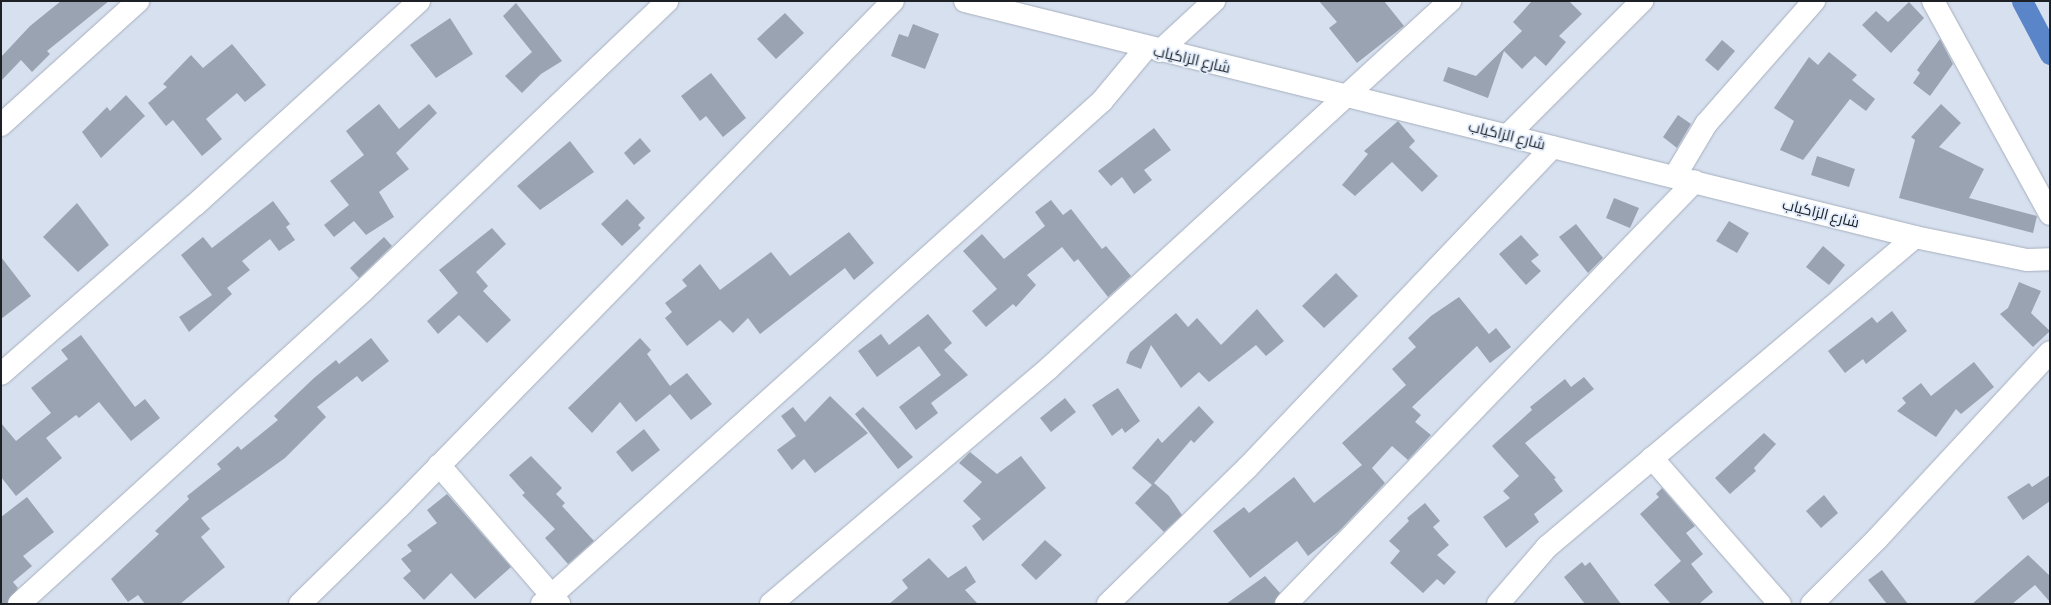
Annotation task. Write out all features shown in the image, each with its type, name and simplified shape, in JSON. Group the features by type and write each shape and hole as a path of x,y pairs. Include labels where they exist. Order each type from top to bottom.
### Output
{"street":[{"path":"1,125 138,1"},
{"path":"1,374 195,205 419,1"},
{"path":"19,604 363,291 667,1"},
{"path":"300,604 439,465 893,1"},
{"name":"شارع الزاكياب","path":"965,1 1153,50 1508,135 1915,237 2027,260 2050,259"},
{"path":"439,465 551,601 1102,101 1153,50 1214,1"},
{"path":"771,604 1054,363 1276,163 1344,95 1450,1"},
{"path":"1508,135 1642,1"},
{"path":"1286,604 1685,179 1706,124 1814,1"},
{"path":"1933,1 2050,214"},
{"path":"1108,604 1246,468 1553,147"},
{"path":"1502,603 1547,547 1915,237"},
{"path":"1812,604 1878,538 2050,352"},
{"path":"1652,458 1780,604"}],"building":[{"path":"61,1 109,1 47,51 50,54 32,72 21,60 1,81 1,57 30,26"},
{"path":"1319,1 1384,1 1404,26 1357,63 1329,28 1337,22"},
{"path":"1532,1 1569,1 1582,14 1559,36 1566,42 1546,66 1535,56 1522,69 1504,51 1488,98 1443,81 1448,67 1476,76 1522,31 1513,22"},
{"path":"1909,2 1924,18 1891,53 1862,25 1876,11 1888,22"},
{"path":"516,3 562,61 541,74 522,93 505,76 532,52 503,16"},
{"path":"785,13 804,33 776,59 757,39"},
{"path":"450,18 473,54 436,78 410,45"},
{"path":"913,24 939,34 925,69 891,56 899,34 908,37"},
{"path":"1940,39 1953,64 1930,96 1913,83 1920,73 1917,70"},
{"path":"1722,40 1735,51 1718,71 1705,60"},
{"path":"232,44 266,85 245,102 237,93 206,119 222,139 202,156 173,120 166,126 148,103 167,87 163,84 191,55 203,68"},
{"path":"1829,52 1857,75 1852,80 1875,99 1866,111 1850,99 1803,160 1780,150 1794,121 1774,108 1809,57 1818,65"},
{"path":"711,73 746,118 723,137 706,116 700,121 681,96"},
{"path":"126,95 145,116 101,158 82,132 107,107 110,111"},
{"path":"379,104 399,129 429,104 437,113 396,153 409,169 379,192 394,217 366,235 354,221 334,237 324,225 349,205 330,181 364,155 346,131"},
{"path":"1941,104 1961,123 1939,147 1984,169 1969,198 2037,216 2033,233 1899,198 1915,140 1911,137"},
{"path":"1678,115 1691,124 1677,148 1663,137"},
{"path":"1398,121 1415,141 1409,147 1438,176 1422,192 1392,162 1355,196 1342,185 1368,154 1364,151"},
{"path":"1154,128 1171,150 1144,170 1152,180 1134,194 1122,177 1111,186 1098,171"},
{"path":"640,138 651,151 634,165 624,153"},
{"path":"570,141 594,172 540,210 517,186"},
{"path":"1817,156 1855,169 1849,187 1811,175"},
{"path":"1614,198 1639,208 1630,228 1606,218"},
{"path":"627,199 645,218 638,225 641,228 622,246 601,224"},
{"path":"1051,200 1063,215 1071,209 1102,249 1106,246 1131,276 1108,297 1078,259 1074,262 1062,247 1027,275 1036,285 1016,307 1013,304 986,327 972,311 997,289 963,251 982,234 1004,259 1045,226 1035,212"},
{"path":"273,201 290,224 286,227 295,240 279,251 270,239 242,261 250,270 227,288 232,294 189,332 179,317 212,295 181,255 203,237 212,248"},
{"path":"77,203 109,245 78,272 43,237"},
{"path":"1729,221 1749,233 1737,253 1716,241"},
{"path":"1576,224 1603,258 1588,273 1559,237"},
{"path":"492,228 506,244 476,272 488,286 483,291 511,320 487,343 459,315 438,334 427,321 458,293 439,270"},
{"path":"849,232 874,263 854,280 845,268 760,334 748,318 733,333 720,320 687,346 665,318 672,312 665,303 687,286 682,280 700,264 720,290 771,252 790,276"},
{"path":"1521,235 1539,255 1531,261 1541,271 1526,285 1499,254"},
{"path":"384,237 392,246 359,278 350,268"},
{"path":"1823,246 1845,265 1829,285 1806,267"},
{"path":"1,257 31,296 1,319"},
{"path":"1336,273 1358,296 1324,328 1302,306"},
{"path":"2019,282 2041,291 2031,313 2050,331 2033,347 2000,314 2008,308"},
{"path":"1459,297 1489,334 1496,328 1511,347 1490,363 1477,346 1412,407 1421,415 1415,422 1431,435 1408,460 1392,446 1372,468 1385,483 1339,531 1308,556 1297,541 1250,578 1213,531 1244,507 1249,513 1294,477 1314,503 1362,465 1342,443 1406,385 1392,369 1416,347 1408,338 1431,316"},
{"path":"1257,309 1284,341 1266,356 1256,345 1209,382 1199,372 1181,388 1151,345 1141,369 1126,363 1130,352 1176,313 1188,327 1197,318 1221,345"},
{"path":"1892,311 1907,331 1866,364 1863,359 1845,373 1828,351 1872,317 1877,323"},
{"path":"928,314 952,343 944,350 968,375 931,403 938,413 916,430 899,407 941,375 919,346 877,377 858,351 881,334 889,345"},
{"path":"81,335 135,407 145,399 160,418 131,441 99,402 79,418 76,415 46,438 62,458 16,496 1,477 1,423 16,441 51,413 31,388 68,359 61,350"},
{"path":"371,338 389,361 362,382 357,376 317,407 326,417 285,458 201,518 210,529 201,537 225,567 180,604 145,604 138,595 128,602 111,579 159,534 155,531 189,499 187,496 221,469 217,464 238,446 241,450 278,420 274,416 314,378 336,360 339,364"},
{"path":"640,338 651,350 647,354 670,386 687,373 712,404 691,420 670,394 636,422 620,402 592,433 568,408"},
{"path":"1974,362 1994,387 1961,414 1956,409 1936,437 1897,411 1906,403 1902,398 1921,383 1931,396"},
{"path":"1584,377 1594,389 1525,443 1556,478 1554,479 1563,491 1534,514 1539,522 1506,548 1483,517 1510,498 1503,491 1519,476 1492,446 1532,410 1530,407 1565,379 1571,387"},
{"path":"1118,388 1140,421 1125,433 1122,428 1112,436 1092,405"},
{"path":"830,396 868,433 815,473 804,459 792,470 777,450 796,436 781,416 793,407 805,422"},
{"path":"1065,398 1076,412 1051,432 1040,418"},
{"path":"1199,406 1214,422 1194,443 1191,440 1154,483 1169,496 1182,515 1164,532 1135,503 1152,485 1132,468 1158,438 1162,443"},
{"path":"863,407 913,457 898,469 855,414"},
{"path":"644,429 660,450 632,472 616,452"},
{"path":"1764,433 1776,444 1754,468 1756,471 1730,494 1715,478"},
{"path":"970,452 997,474 1021,456 1046,488 983,541 972,526 981,519 963,501 982,482 959,463"},
{"path":"531,456 562,488 556,494 565,503 562,506 594,541 568,564 545,538 555,529 522,495 525,493 509,475"},
{"path":"2050,475 2050,501 2023,520 2007,497 2029,483 2032,487"},
{"path":"1662,488 1695,526 1686,533 1703,554 1691,564 1713,592 1699,604 1671,604 1654,585 1681,561 1640,514 1659,497 1656,494"},
{"path":"447,494 511,567 475,599 451,573 424,600 403,578 411,571 401,559 412,551 407,545 437,523 427,510"},
{"path":"1824,495 1838,513 1821,528 1806,511"},
{"path":"27,497 54,532 23,556 32,566 13,582 18,588 7,604 1,604 1,517"},
{"path":"1425,503 1440,521 1433,527 1449,545 1437,555 1456,572 1444,585 1437,579 1423,593 1390,563 1400,551 1389,541 1409,521 1407,518"},
{"path":"1045,540 1062,555 1036,580 1021,565"},
{"path":"2028,555 2050,576 2050,602 2035,585 2012,604 1972,604"},
{"path":"929,558 948,578 966,566 976,582 965,590 978,604 889,604 908,588 902,580"},
{"path":"1582,562 1585,566 1590,562 1621,604 1585,604 1564,577"},
{"path":"1882,570 1908,604 1887,604 1868,580"},
{"path":"1265,576 1280,593 1274,604 1226,604"}],"waterway":[{"path":"2022,1 2050,54"}]}
